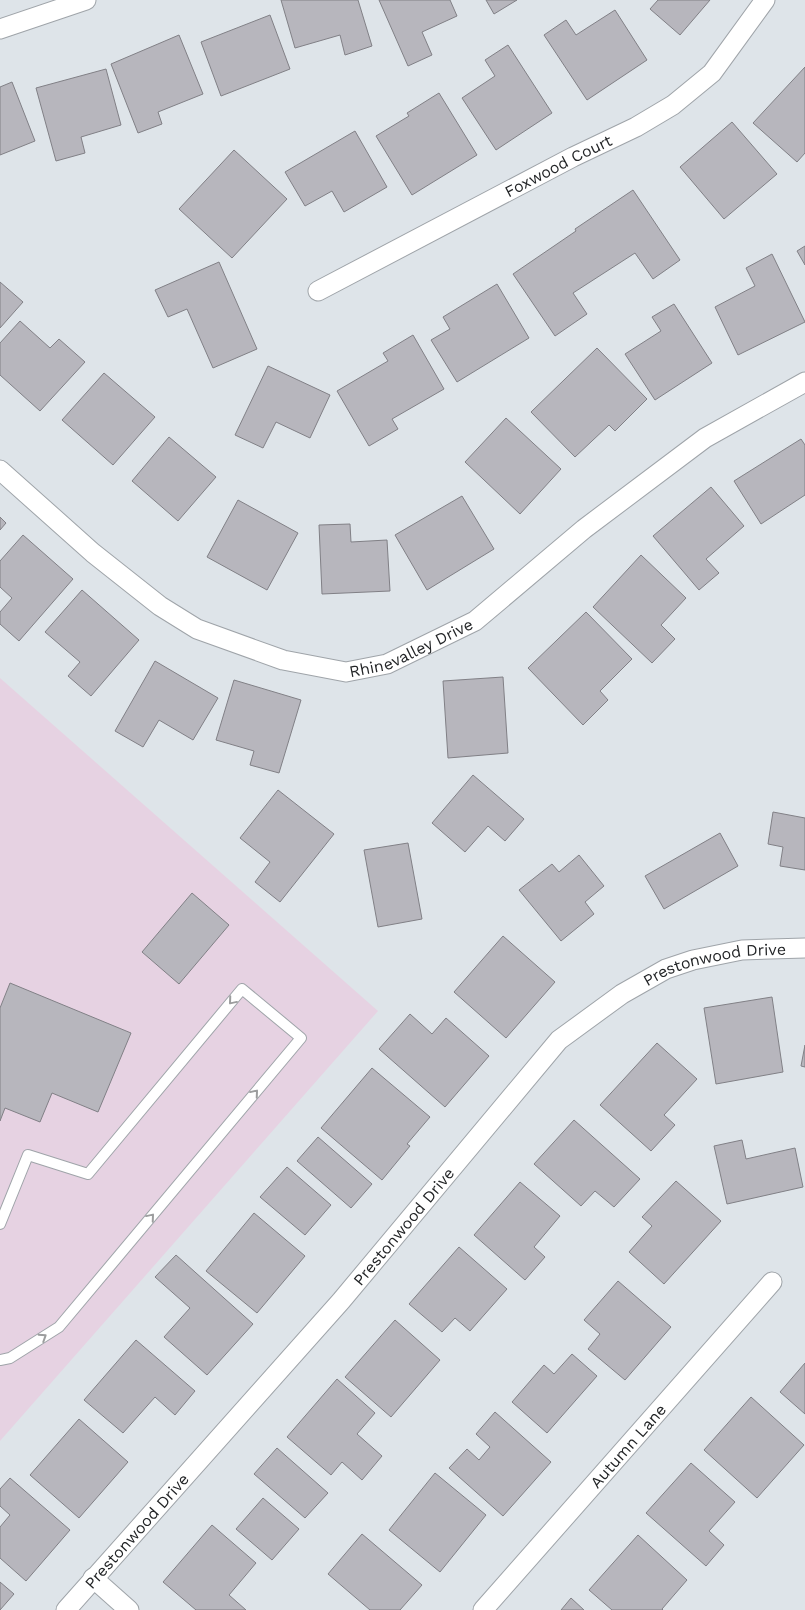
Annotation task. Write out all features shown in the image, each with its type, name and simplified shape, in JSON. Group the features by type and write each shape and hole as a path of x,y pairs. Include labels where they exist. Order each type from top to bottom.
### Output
{"street":[{"path":"0,29 86,0"},
{"name":"Foxwood Court","path":"318,291 573,157 636,127 673,105 712,73 765,0"},
{"name":"Rhinevalley Drive","path":"0,470 93,553 160,606 197,629 283,660 346,672 387,664 475,621 584,529 705,438 805,382"},
{"name":"Prestonwood Drive","path":"66,1610 341,1301 559,1040 622,994 666,969 693,960 742,950 805,948"},
{"name":"Autumn Lane","path":"483,1610 772,1282"},
{"path":"93,1578 129,1610"}],"lane":[{"path":"0,1224 28,1155 88,1174 242,989 301,1038 59,1327 10,1358 0,1360"}],"shaded area":[{"path":"0,678 378,1011 0,1441"}],"building":[{"path":"281,0 358,0 372,46 345,55 340,35 295,48"},
{"path":"379,0 450,0 457,16 422,32 432,55 408,66"},
{"path":"486,0 517,0 494,14"},
{"path":"658,0 710,0 680,35 650,9"},
{"path":"615,10 647,60 587,100 544,35 566,20 576,35"},
{"path":"270,15 290,69 221,96 201,42"},
{"path":"179,35 203,94 158,112 162,124 138,133 111,64"},
{"path":"508,45 552,113 496,150 462,98 495,76 485,60"},
{"path":"805,67 805,153 797,162 753,123"},
{"path":"106,69 121,125 81,137 85,153 56,161 36,88"},
{"path":"12,82 35,141 0,155 0,87"},
{"path":"439,93 477,155 412,195 376,136 409,116 407,113"},
{"path":"732,122 777,174 724,219 680,167"},
{"path":"355,131 387,187 344,212 332,191 305,206 285,172"},
{"path":"234,150 287,199 232,258 179,209"},
{"path":"633,190 680,260 653,279 635,253 573,293 587,314 555,336 513,274"},
{"path":"805,246 805,265 797,251"},
{"path":"772,254 805,322 738,355 715,307 755,286 746,268"},
{"path":"219,262 257,349 213,368 187,309 168,317 155,290"},
{"path":"0,282 23,302 0,328"},
{"path":"497,284 529,338 457,382 431,340 450,329 443,317"},
{"path":"674,304 712,363 655,400 625,354 661,331 652,317"},
{"path":"20,321 50,348 59,339 85,362 40,411 0,375 0,343"},
{"path":"413,335 444,389 392,419 398,429 369,446 337,391 388,361 383,353"},
{"path":"597,348 647,399 615,431 609,425 575,457 531,412"},
{"path":"268,366 330,395 310,438 276,422 263,448 235,435"},
{"path":"104,373 155,417 113,465 62,420"},
{"path":"506,418 561,469 520,514 465,462"},
{"path":"169,437 216,477 178,521 132,481"},
{"path":"801,439 805,445 805,495 761,524 734,481"},
{"path":"711,487 744,526 706,559 719,573 699,590 653,536"},
{"path":"462,496 494,549 427,590 395,535"},
{"path":"238,500 298,533 267,590 207,557"},
{"path":"0,517 6,523 0,530"},
{"path":"350,524 351,542 387,540 390,591 322,594 319,525"},
{"path":"23,535 73,579 19,641 0,624 0,612 12,598 0,587 0,561"},
{"path":"641,555 686,598 661,625 675,639 652,663 593,607"},
{"path":"82,590 139,640 91,696 68,676 80,662 45,632"},
{"path":"586,612 632,659 600,691 608,700 583,725 528,668"},
{"path":"155,661 218,698 193,740 159,720 143,747 115,731"},
{"path":"503,677 508,753 448,758 443,681"},
{"path":"234,680 301,700 279,773 250,765 254,751 216,740"},
{"path":"473,775 524,819 505,841 488,826 465,852 432,823"},
{"path":"278,790 334,834 280,902 255,882 270,862 240,838"},
{"path":"773,812 805,818 805,870 780,866 783,847 768,844"},
{"path":"720,833 738,866 664,909 645,876"},
{"path":"408,843 422,919 378,927 364,850"},
{"path":"579,855 604,886 585,902 594,914 561,941 519,890 552,864 559,872"},
{"path":"192,893 229,925 179,984 142,952"},
{"path":"503,936 555,982 506,1038 454,992"},
{"path":"10,983 131,1033 98,1112 52,1093 40,1122 5,1108 0,1121 0,1008"},
{"path":"772,997 783,1072 716,1084 704,1008"},
{"path":"410,1014 432,1034 446,1018 489,1056 445,1107 379,1049"},
{"path":"657,1043 697,1079 664,1115 675,1125 651,1151 600,1105"},
{"path":"805,1045 805,1067 801,1066"},
{"path":"372,1068 430,1117 407,1144 410,1146 382,1180 321,1128"},
{"path":"574,1120 640,1179 614,1207 595,1191 581,1206 534,1164"},
{"path":"318,1137 372,1184 351,1208 297,1161"},
{"path":"742,1140 746,1159 795,1148 803,1187 727,1204 714,1146"},
{"path":"287,1167 331,1205 305,1235 260,1197"},
{"path":"676,1181 721,1221 664,1284 629,1252 652,1226 642,1217"},
{"path":"520,1182 560,1216 534,1247 545,1257 525,1280 474,1235"},
{"path":"254,1213 305,1256 257,1313 206,1271"},
{"path":"459,1247 507,1289 470,1331 455,1318 442,1332 409,1304"},
{"path":"176,1255 253,1324 207,1375 164,1337 190,1308 155,1277"},
{"path":"618,1281 671,1327 625,1380 588,1349 600,1334 584,1320"},
{"path":"395,1320 440,1360 391,1417 345,1377"},
{"path":"136,1340 195,1391 175,1415 155,1397 123,1433 84,1400"},
{"path":"572,1354 597,1376 547,1433 512,1402 544,1365 554,1374"},
{"path":"805,1363 805,1414 780,1392"},
{"path":"337,1379 375,1413 357,1434 382,1456 362,1480 342,1462 331,1475 287,1437"},
{"path":"751,1397 804,1445 757,1498 704,1450"},
{"path":"495,1412 551,1462 503,1516 449,1468 467,1449 479,1460 490,1447 476,1434"},
{"path":"79,1419 128,1462 79,1518 30,1475"},
{"path":"277,1448 328,1493 305,1518 254,1474"},
{"path":"691,1463 735,1502 709,1531 724,1545 706,1566 646,1513"},
{"path":"435,1473 486,1515 440,1572 389,1530"},
{"path":"10,1478 70,1530 26,1581 0,1558 0,1527 10,1515 0,1506 0,1489"},
{"path":"263,1498 299,1529 272,1560 236,1529"},
{"path":"212,1525 256,1563 229,1595 246,1610 196,1610 163,1582"},
{"path":"362,1534 422,1585 400,1610 370,1610 328,1574"},
{"path":"638,1535 687,1580 663,1610 612,1610 589,1590"},
{"path":"0,1582 14,1594 0,1610"},
{"path":"571,1598 584,1610 561,1610"}]}
